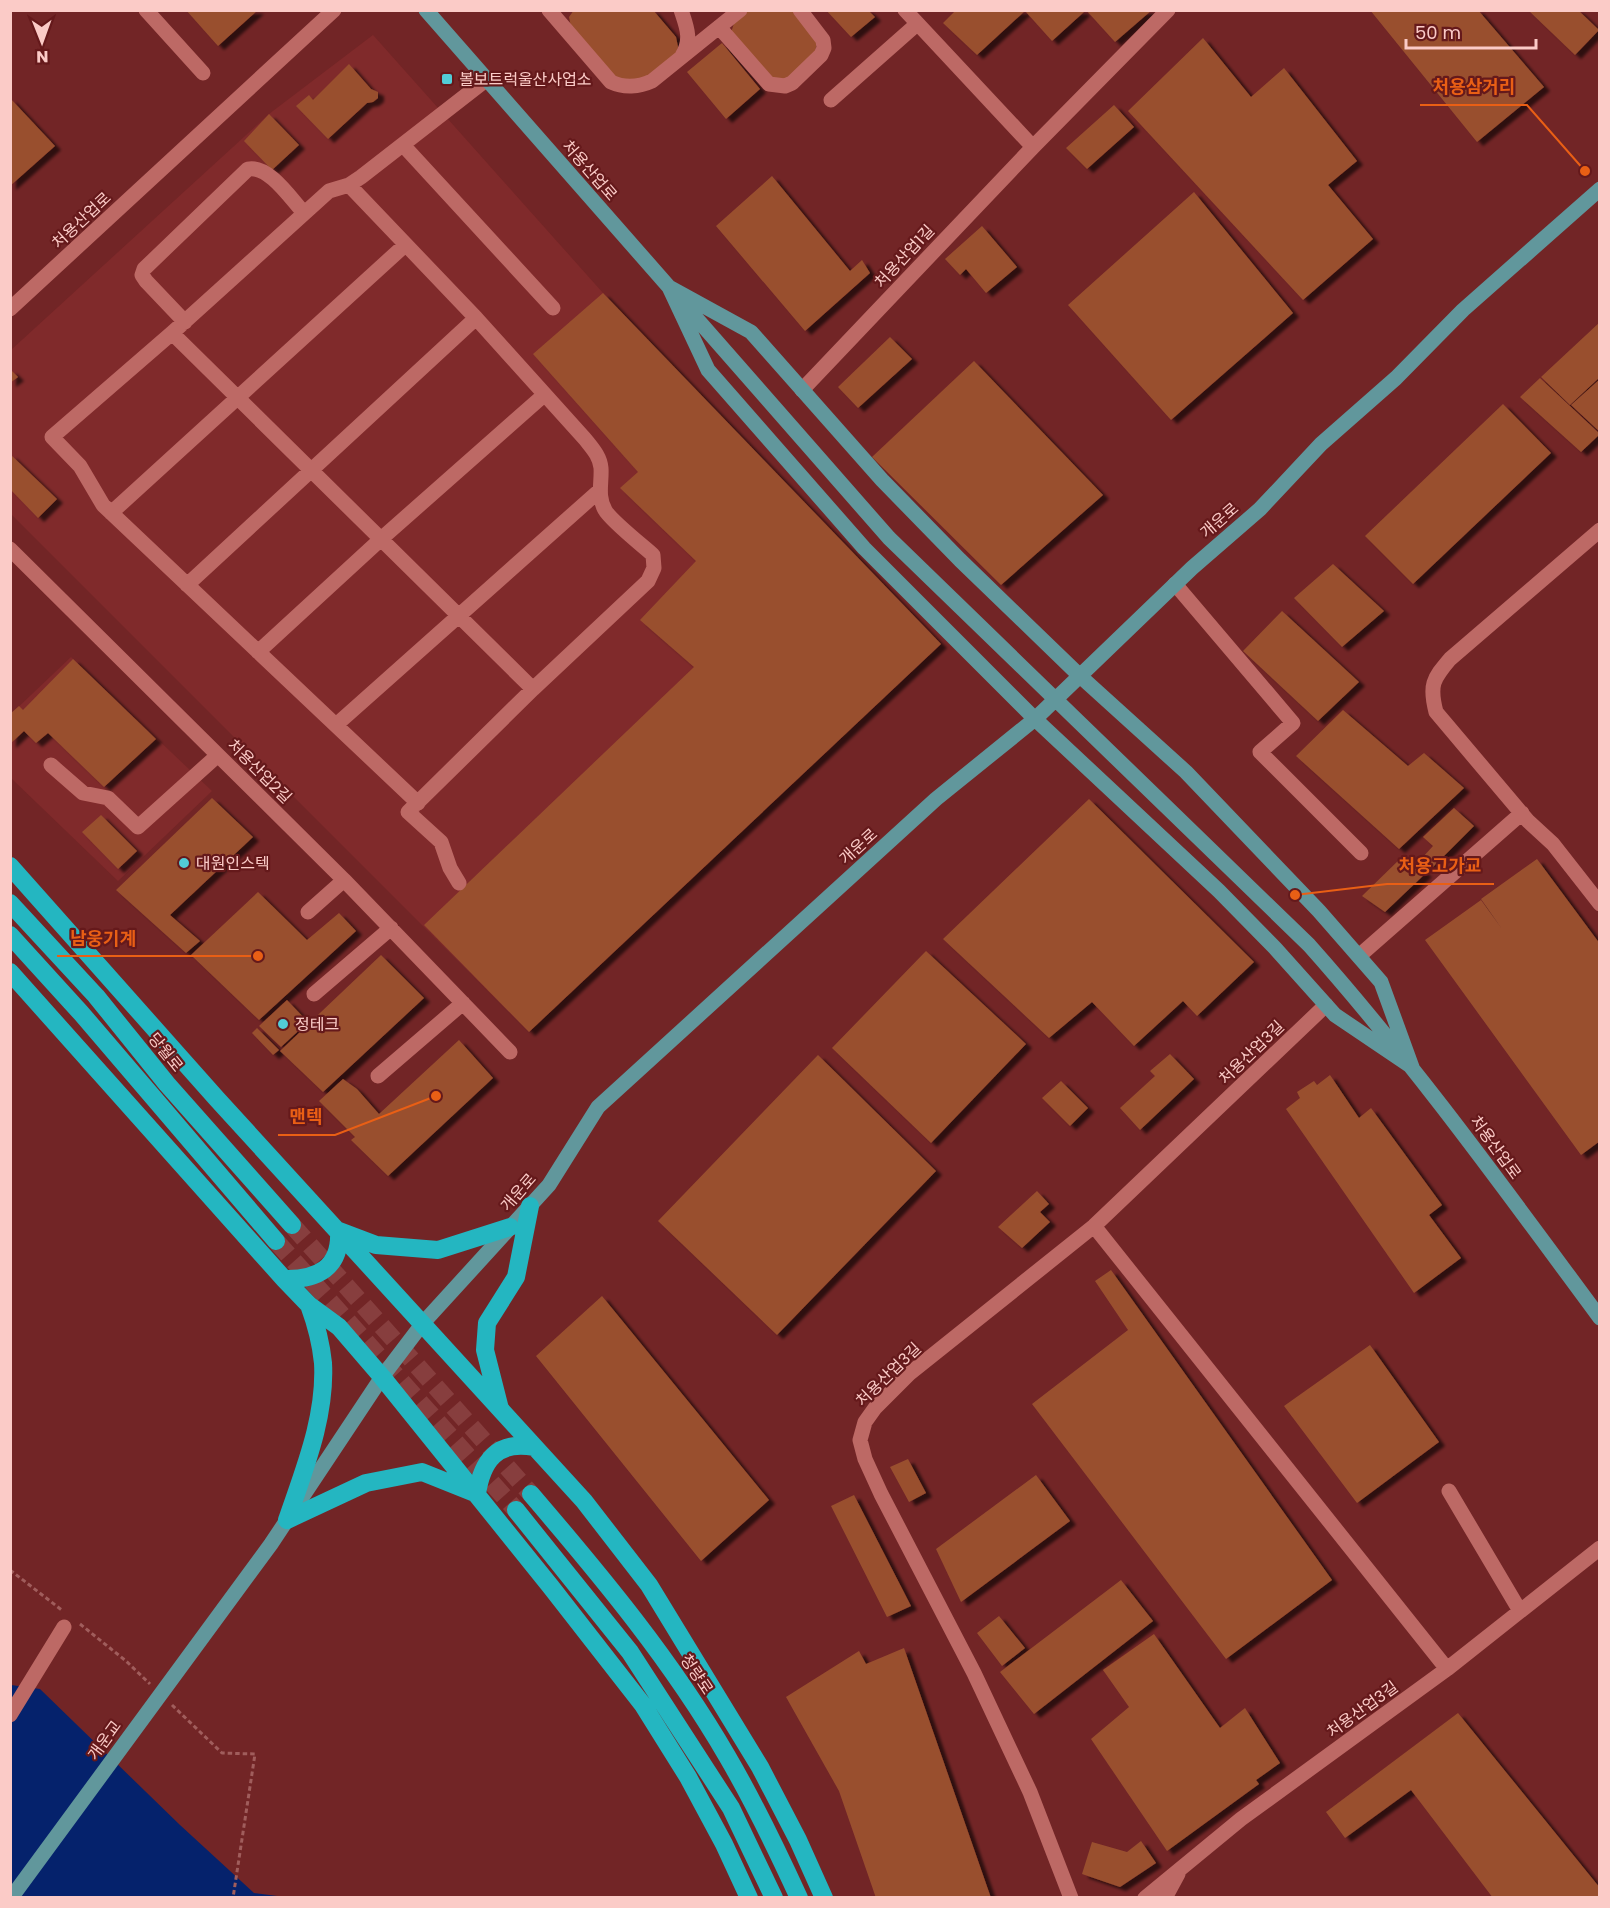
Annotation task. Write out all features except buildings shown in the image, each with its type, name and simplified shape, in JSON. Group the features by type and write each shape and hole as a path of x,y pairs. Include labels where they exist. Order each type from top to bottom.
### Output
{"highway":[{"path":"10,866 217,1100 585,1501 649,1586 760,1767 798,1840 824,1898"},
{"name":"당월로","path":"10,903 96,996 166,1084 292,1225"},
{"path":"10,935 81,1013 276,1241"},
{"path":"10,972 284,1279 309,1305 339,1327 477,1494 643,1705 688,1777 724,1844 748,1898"},
{"path":"501,1411 485,1350 487,1323 516,1277 530,1206"},
{"path":"339,1232 376,1245 438,1250 510,1227"},
{"path":"284,1279 300,1280 326,1269 336,1259 340,1245 339,1232"},
{"path":"287,1520 314,1437 323,1378 318,1332 309,1305"},
{"path":"477,1494 479,1478 485,1464 493,1455 507,1447 521,1444 534,1447"},
{"path":"287,1520 366,1483 422,1472 477,1494"},
{"name":"청량로","path":"531,1494 639,1624 690,1696 727,1756 772,1839 800,1898"},
{"path":"516,1510 630,1652 731,1808 774,1898"}],"main road":[{"name":"처용산업로","path":"426,10 889,538 1226,863 1309,945 1359,1000 1458,1126 1599,1318"},
{"name":"개운로","path":"225,1605 287,1520 382,1377 423,1323 549,1185 598,1107 936,799 1035,719 1175,584 1260,509 1320,444 1396,378 1463,310 1599,189"},
{"path":"669,287 750,332 890,488 960,560 1080,676 1186,772 1319,911 1381,982 1412,1067"},
{"path":"669,287 708,370 864,548 1035,719 1219,891 1275,948 1335,1015 1412,1067"},
{"name":"개운교","path":"11,1898 225,1605"}],"street":[{"path":"146,10 203,73"},
{"name":"처용산업로","path":"10,309 334,10"},
{"path":"668,10 694,39"},
{"path":"681,10 694,39"},
{"path":"558,14 605,76 617,85 629,86 652,81 679,60 694,39 719,27 740,10"},
{"path":"719,27 769,84 785,86 792,83 821,55 824,48 820,34 800,10"},
{"path":"905,10 1033,147"},
{"name":"처용산업1길","path":"802,390 1167,10"},
{"path":"831,100 918,24"},
{"path":"418,803 103,505 90,479 52,437 185,322 328,191 349,185 487,79"},
{"path":"403,145 553,308"},
{"path":"185,322 146,281 142,275 144,269 248,169 256,168 266,172 304,213"},
{"path":"349,185 476,318 597,454 601,467 600,490 605,512 653,555 654,568 648,581 533,689 408,812 441,842 450,868 459,883"},
{"path":"111,513 405,245"},
{"path":"187,585 476,318"},
{"path":"172,333 533,689"},
{"path":"258,652 381,539 544,395"},
{"path":"336,725 600,490"},
{"path":"1599,530 1450,658 1435,677 1431,694 1436,712 1522,813 1553,844 1599,904"},
{"name":"처용산업2길","path":"10,549 344,880 510,1052"},
{"path":"1175,584 1293,723 1260,752 1361,853"},
{"path":"51,765 83,793 108,798 138,827 218,755"},
{"path":"1359,956 1522,813"},
{"path":"308,912 344,880"},
{"path":"314,994 391,928"},
{"path":"378,1076 463,1003"},
{"name":"처용산업3길","path":"1071,1898 1030,1792 974,1673 880,1494 865,1459 860,1440 866,1422 875,1408 909,1374 1094,1226 1326,1005"},
{"path":"1094,1226 1447,1669"},
{"path":"1449,1491 1520,1611"},
{"name":"처용산업3길","path":"1145,1898 1241,1819 1447,1669 1599,1548"},
{"path":"10,1715 67,1619"},
{"path":"1165,1898 1181,1868"}],"path":[{"path":"10,1570 67,1619 126,1661 158,1691"},
{"path":"166,1699 222,1753 255,1754 233,1898"}],"shaded area":[{"path":"373,35 603,293 941,644 529,1032 11,514 11,350 269,114"},
{"path":"71,657 212,791 118,881 11,778 11,714"},
{"path":"11,1685 40,1689 180,1825 254,1893 285,1897 11,1898"}],"tunnel":[{"path":"292,1225 531,1494"},
{"path":"276,1241 516,1510"}],"place":[{"name":"볼보트럭울산사업소","path":"447,79"},
{"name":"처용삼거리","path":"1585,171"},
{"name":"대원인스텍","path":"184,863"},
{"name":"처용고가교","path":"1295,895"},
{"name":"남웅기계","path":"258,956"},
{"name":"정테크","path":"283,1024"},
{"name":"맨텍","path":"436,1096"}]}
